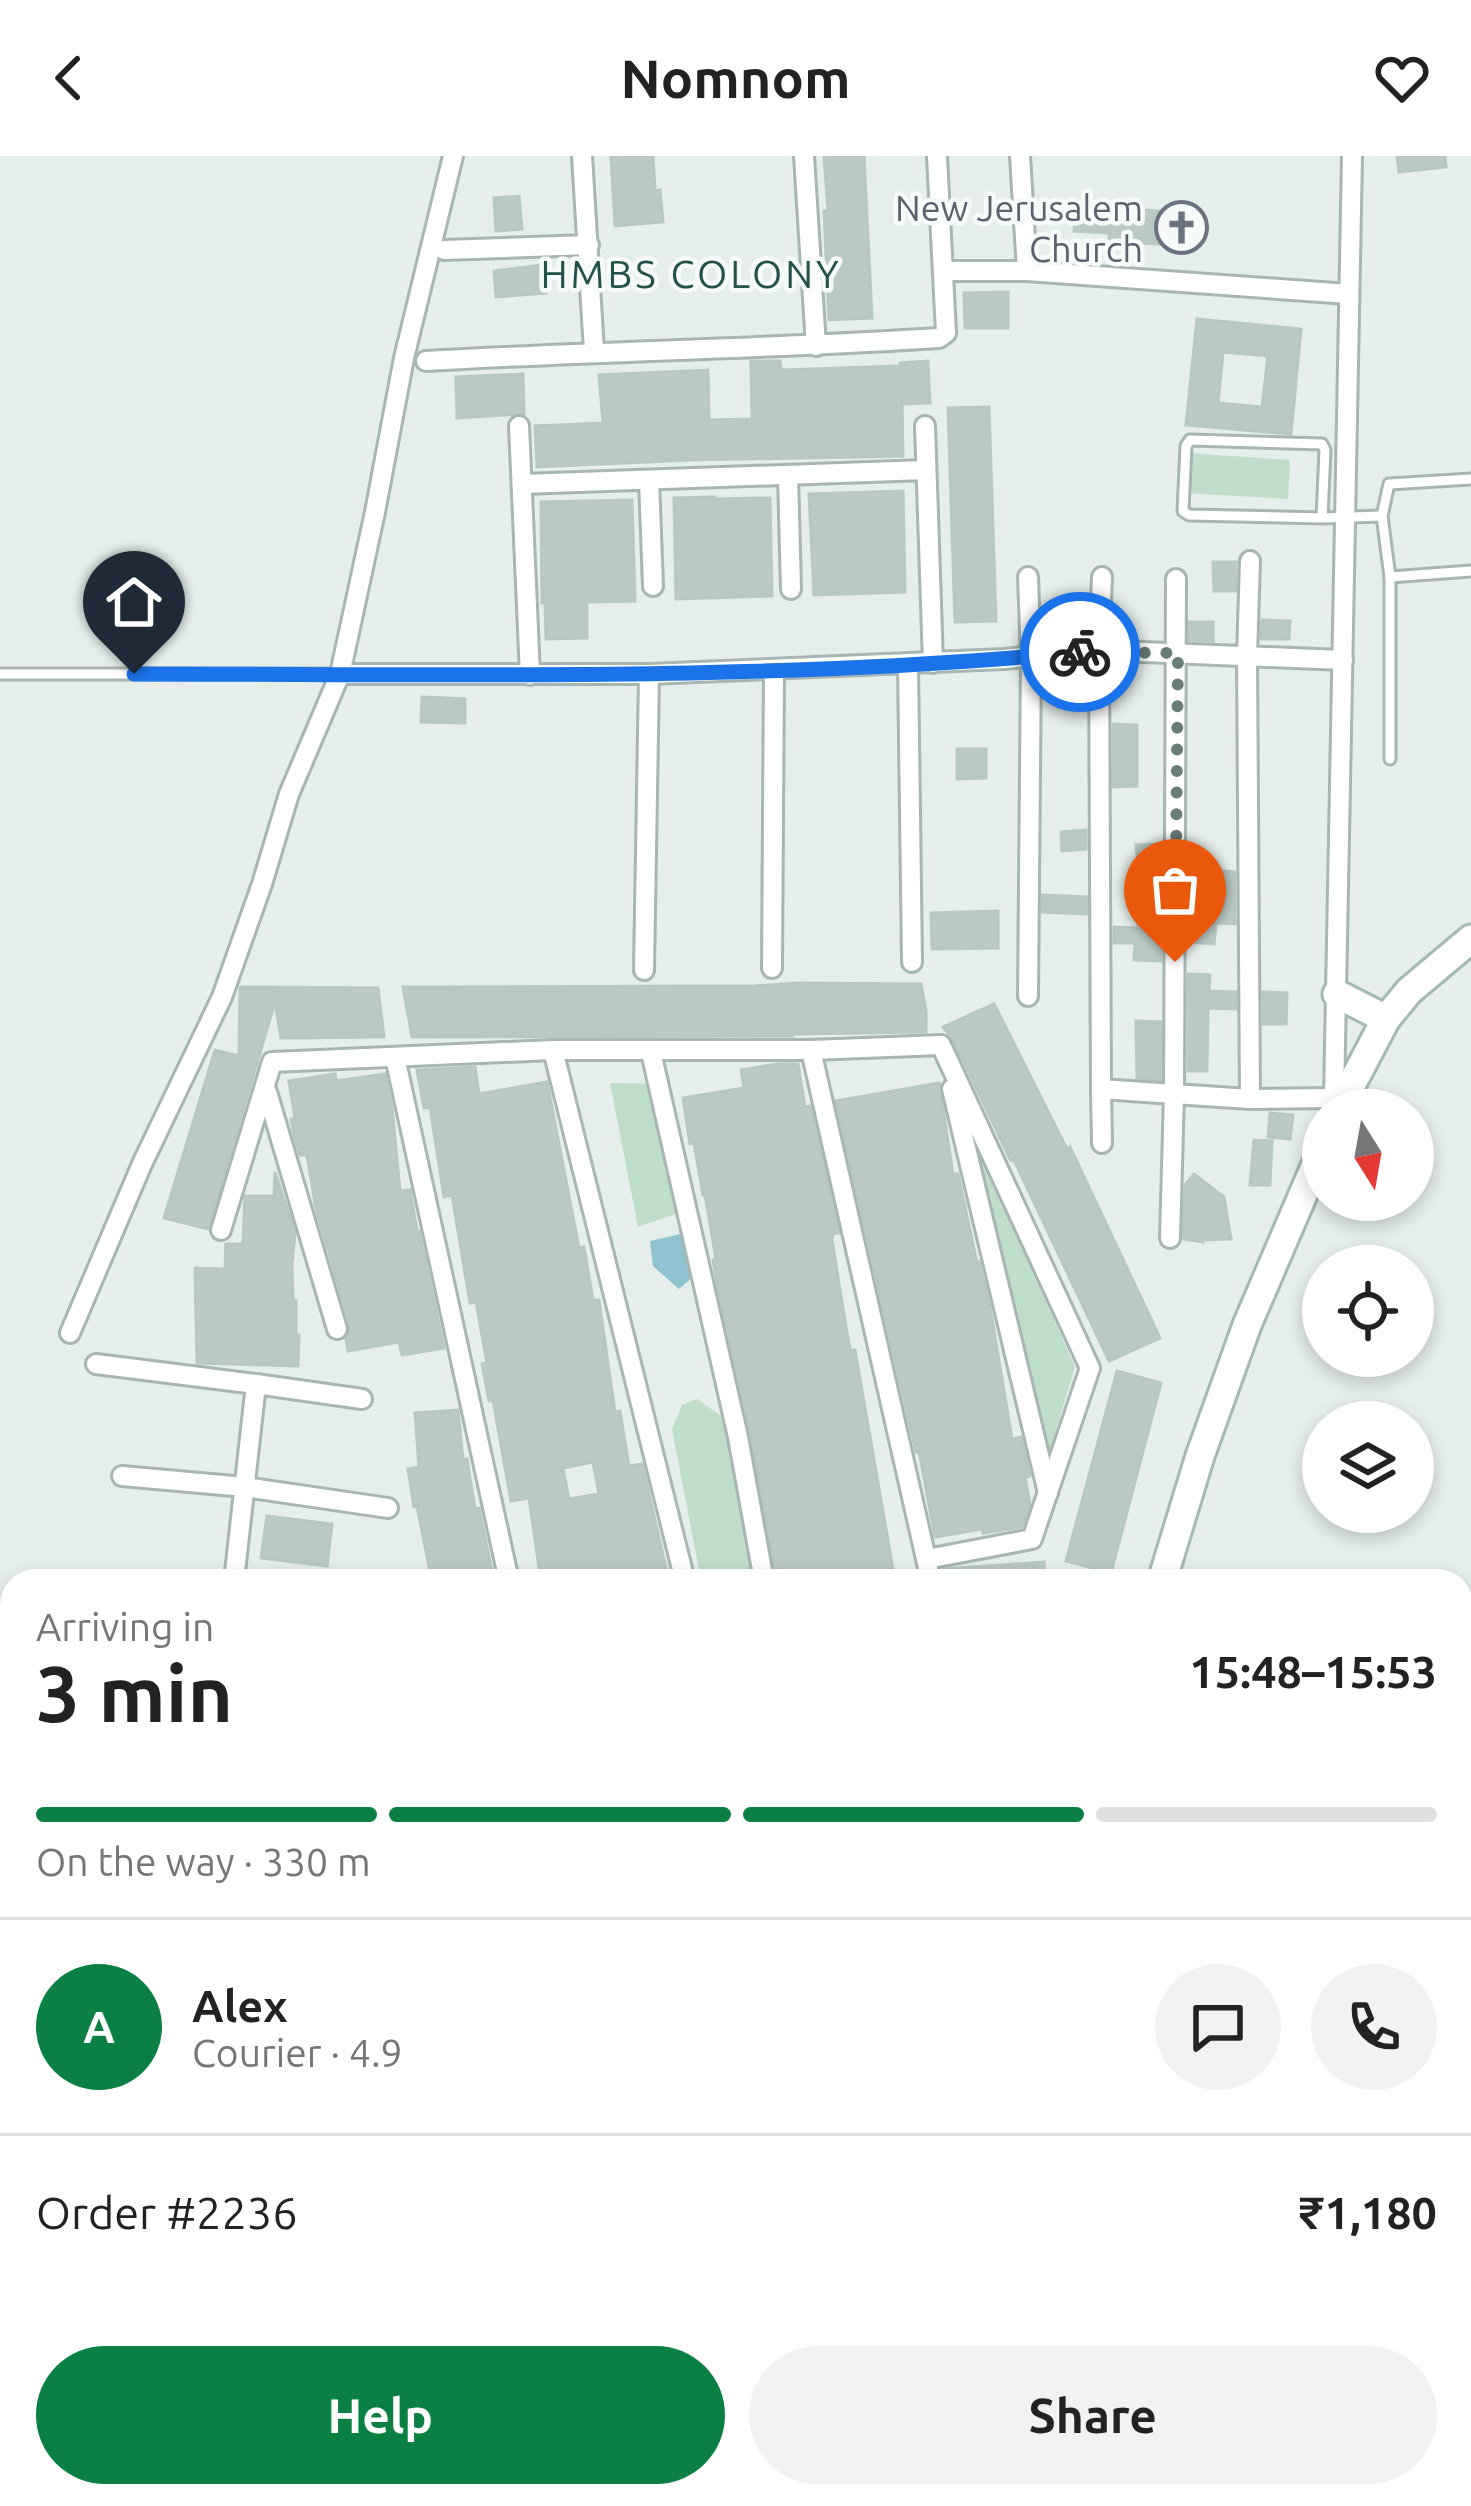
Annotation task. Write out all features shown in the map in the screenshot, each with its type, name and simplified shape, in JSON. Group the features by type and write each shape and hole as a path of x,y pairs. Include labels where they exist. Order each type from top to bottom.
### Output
{"main road":[{"path":"1347,1089 1386,1019 1409,991 1471,939"},
{"path":"1336,994 1386,1019"},
{"path":"1166,1569 1247,1325 1302,1197"}],"street":[{"path":"70,1333 142,1164 222,998 289,794 340,674 404,358 453,156"},
{"path":"582,156 594,351"},
{"path":"804,156 816,346"},
{"path":"426,361 939,338 946,333 937,156"},
{"path":"1020,156 1027,271"},
{"path":"1337,1089 1352,156"},
{"path":"445,250 589,245"},
{"path":"943,271 1027,271 1349,294"},
{"path":"925,426 933,663"},
{"path":"519,427 530,675"},
{"path":"521,484 926,470"},
{"path":"788,475 791,589"},
{"path":"649,480 652,586"},
{"path":"1250,562 1250,1099"},
{"path":"1028,577 1028,996"},
{"path":"1102,577 1102,1143"},
{"path":"1170,1238 1176,579"},
{"path":"340,674 649,674 933,663 1099,650 1343,660"},
{"path":"908,664 912,962"},
{"path":"772,968 774,669"},
{"path":"644,970 649,674"},
{"path":"221,1230 272,1062 553,1050 941,1045"},
{"path":"927,1559 1032,1539 1090,1368 941,1045"},
{"path":"941,1045 1048,1493"},
{"path":"553,1050 682,1569"},
{"path":"811,1050 929,1569"},
{"path":"651,1052 733,1414 762,1569"},
{"path":"395,1057 506,1569"},
{"path":"1101,1089 1302,1103"},
{"path":"266,1090 338,1329"},
{"path":"96,1364 362,1399"},
{"path":"235,1569 256,1384"},
{"path":"122,1476 245,1487 388,1508"}],"lane":[{"path":"1322,518 1325,446 1190,440 1186,446 1183,511 1189,515 1322,518 1382,516"},
{"path":"1390,759 1390,577 1382,516 1389,484 1471,479"},
{"path":"1390,577 1471,571"},
{"path":"0,674 340,674"}],"green space":[{"path":"1188,453 1290,460 1288,499 1185,493"},
{"path":"610,1083 666,1084 687,1210 638,1227"},
{"path":"965,1136 976,1142 1075,1367 1050,1450 1041,1451"},
{"path":"697,1399 728,1421 755,1569 699,1569 672,1429 682,1405"}],"water":[{"path":"685,1233 694,1276 679,1289 653,1266 650,1241"}],"building":[{"path":"653,156 663,222 615,226 611,157"},
{"path":"824,156 864,156 872,318 829,320"},
{"path":"1397,156 1445,156 1446,167 1399,172"},
{"path":"519,196 522,229 496,231 494,198"},
{"path":"1107,208 1175,212 1173,245 1109,241 1109,233 1074,231 1075,212 1107,213"},
{"path":"544,265 546,293 496,297 494,271"},
{"path":"1008,292 1008,328 965,328 964,293"},
{"path":"1197,319 1301,329 1291,434 1186,425","holes":["1223,352 1268,356 1262,407 1218,403"]},
{"path":"751,361 780,361 781,370 928,361 930,403 902,404 903,456 537,467 535,426 603,423 599,375 708,370 709,420 752,419"},
{"path":"523,374 524,414 457,418 456,377"},
{"path":"989,407 996,621 955,622 948,408"},
{"path":"903,491 905,592 814,595 809,494"},
{"path":"674,498 770,498 772,596 676,599"},
{"path":"632,500 635,601 587,602 587,638 546,639 541,502"},
{"path":"1213,562 1236,562 1236,591 1214,591"},
{"path":"1262,620 1290,621 1289,639 1261,639"},
{"path":"1189,622 1213,622 1213,641 1189,640"},
{"path":"422,697 465,699 465,723 421,722"},
{"path":"1113,724 1137,725 1137,786 1113,787"},
{"path":"957,749 986,749 986,778 957,779"},
{"path":"1086,830 1086,849 1062,851 1061,832"},
{"path":"1161,844 1161,863 1138,865 1136,845"},
{"path":"1188,868 1235,872 1235,924 1216,923 1214,944 1188,942"},
{"path":"1042,895 1087,897 1087,914 1042,912"},
{"path":"998,911 998,948 932,949 931,913"},
{"path":"1138,912 1161,912 1161,961 1134,960 1135,943 1114,943 1114,927 1138,928"},
{"path":"1188,974 1210,975 1209,991 1236,992 1236,1009 1208,1008 1207,1071 1188,1071"},
{"path":"921,984 926,1032 412,1037 403,987 755,986"},
{"path":"240,987 378,988 384,1037 281,1038 275,1002 208,1229 164,1218 215,1050 239,1056"},
{"path":"1263,992 1287,993 1286,1024 1263,1024"},
{"path":"994,1004 1067,1149 1070,1147 1160,1338 1109,1361 1014,1160 943,1027"},
{"path":"1136,1021 1161,1022 1161,1080 1137,1078"},
{"path":"798,1064 839,1233 832,1239 840,1290 893,1569 775,1569 683,1098 744,1088 741,1070"},
{"path":"475,1067 479,1094 547,1082 579,1248 584,1247 593,1300 599,1300 615,1412 620,1411 629,1466 642,1464 666,1569 539,1569 529,1498 511,1501 482,1364 487,1363 476,1302 470,1303 452,1195 444,1197 430,1107 424,1108 417,1070","holes":["593,1462 599,1494 569,1499 563,1468"]},
{"path":"335,1074 336,1081 385,1074 400,1191 410,1190 444,1348 402,1355 399,1342 348,1351 350,1325 316,1209 307,1155 300,1155 294,1135 289,1081"},
{"path":"939,1083 953,1174 958,1174 990,1307 1012,1439 1021,1437 1030,1476 1025,1477 1030,1504 1022,1527 935,1537 836,1101"},
{"path":"1270,1113 1293,1115 1290,1139 1268,1137"},
{"path":"1254,1140 1272,1141 1270,1185 1250,1185"},
{"path":"275,1172 295,1233 292,1264 298,1366 197,1363 195,1268 225,1269 226,1244 243,1244 245,1196 274,1196"},
{"path":"1194,1174 1224,1197 1231,1239 1183,1239 1185,1185"},
{"path":"1117,1371 1161,1383 1112,1569 1066,1561"},
{"path":"458,1410 463,1460 467,1459 492,1569 430,1569 408,1469 419,1467 415,1413"},
{"path":"267,1516 332,1524 327,1566 261,1558"},
{"path":"1044,1562 1044,1569 944,1569"}],"way so far":[{"path":"1080,652 1178,653 1175,962"}],"place":[{"name":"New Jerusalem Church","path":"1182,228"}],"district":[{"name":"HMBS COLONY","path":"691,273"}],"route":[{"path":"134,674 649,674 1080,652"}]}
